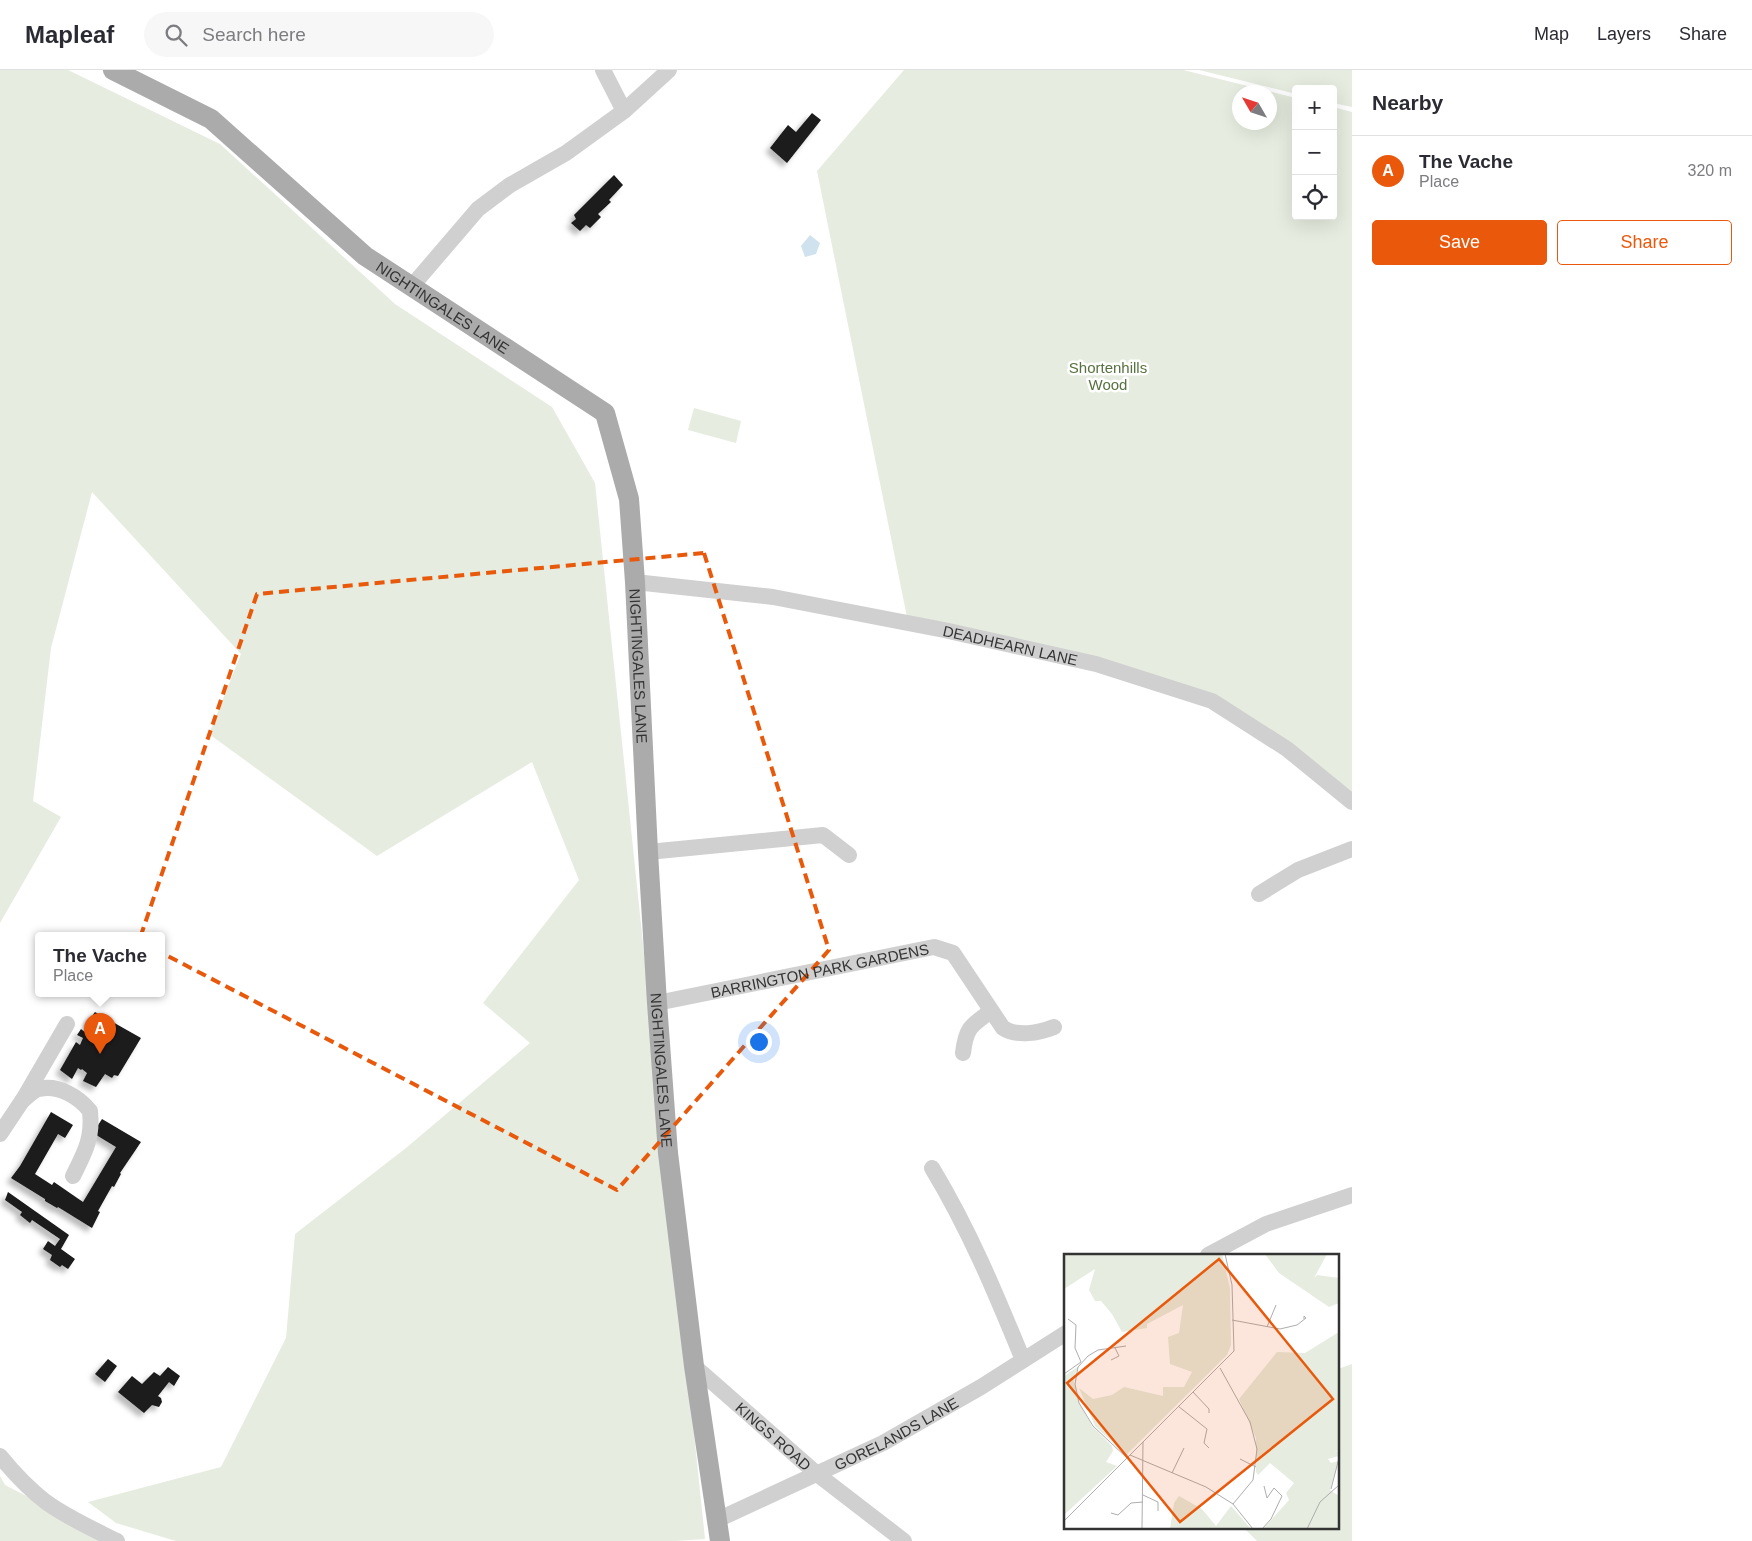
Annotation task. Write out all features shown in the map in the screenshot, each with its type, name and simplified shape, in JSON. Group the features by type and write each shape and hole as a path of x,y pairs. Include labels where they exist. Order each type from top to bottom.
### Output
{"main road":[{"name":"NIGHTINGALES LANE","path":"113,70 211,119 365,256 605,414 629,499 657,1003 668,1153 694,1366 720,1541"}],"street":[{"path":"602,70 624,111"},
{"path":"412,286 478,209 510,185 566,153 624,111 669,70"},
{"name":"DEADHEARN LANE","path":"635,582 773,597 944,630 1096,664 1212,700 1287,749 1352,802"},
{"path":"648,852 823,835 849,854"},
{"path":"1259,894 1298,870 1352,848"},
{"name":"BARRINGTON PARK GARDENS","path":"657,1003 934,947 953,953 1003,1028 1009,1032 1040,1032 1054,1027"},
{"path":"963,1053 965,1036 972,1025 991,1011"},
{"path":"0,1134 23,1100 66,1024"},
{"path":"23,1100 39,1088 54,1089 75,1097 90,1110 90,1138 73,1176"},
{"path":"932,1168 953,1203 985,1268 1023,1360"},
{"path":"1210,1254 1266,1224 1352,1195"},
{"name":"GORELANDS LANE","path":"717,1520 883,1443 980,1387 1064,1334"},
{"name":"KINGS ROAD","path":"694,1366 817,1474 904,1541"},
{"path":"0,1456 13,1472 46,1502 117,1541"}],"highlighted area":[{"path":"704,553 829,950 617,1190 139,941 257,594"}],"green space":[{"path":"0,70 68,70 220,144 395,304 552,407 595,483 705,1539 675,1541 176,1541 116,1523 88,1502 221,1467 286,1338 295,1234 406,1148 530,1043 483,1003 579,880 532,762 377,856 209,734 241,654 92,492 51,648 33,801 61,817 0,923"},
{"name":"Shortenhills Wood","path":"904,70 1183,70 1244,85 1232,85 1232,130 1277,130 1277,93 1292,97 1292,220 1337,220 1337,108 1352,112 1352,794 1217,698 907,617 817,171"},
{"path":"1199,70 1352,70 1352,107 1337,104 1337,85 1292,85 1292,93 1277,89 1277,85 1260,85"},
{"path":"694,408 741,421 736,443 688,430"},
{"path":"1352,1364 1352,1541 1257,1541 1244,1528 1340,1528 1340,1368"},
{"path":"0,1476 5,1485 114,1541 0,1541"}],"water":[{"path":"810,235 820,243 816,254 805,257 801,246"}],"building":[{"path":"812,113 821,120 787,163 770,148 788,125 796,132"},
{"path":"614,175 623,185 609,200 611,202 598,214 601,217 590,228 586,225 580,231 571,223 576,219 574,215"},
{"path":"95,1012 141,1038 118,1076 114,1075 112,1078 105,1074 96,1087 83,1081 87,1073 82,1069 78,1068 72,1079 60,1070 76,1042 80,1045 83,1038 77,1035 81,1029 86,1033 91,1025 87,1023"},
{"path":"51,1112 73,1125 65,1138 58,1134 35,1174 52,1185 54,1182 83,1202 116,1147 93,1133 102,1119 141,1142 120,1173 114,1187 112,1186 98,1211 100,1212 92,1228 45,1201 45,1199 11,1178"},
{"path":"8,1192 69,1235 61,1249 75,1259 68,1269 62,1265 60,1267 50,1260 52,1255 43,1249 48,1241 55,1246 60,1239 32,1220 30,1223 20,1215 22,1212 5,1200"},
{"path":"108,1359 117,1366 105,1382 95,1374"},
{"path":"168,1367 180,1376 174,1386 169,1382 158,1396 162,1402 159,1407 152,1405 144,1413 118,1392 132,1376 142,1384 154,1372 160,1376"}],"place":[{"name":"The Vache","path":"100,1054"}]}
